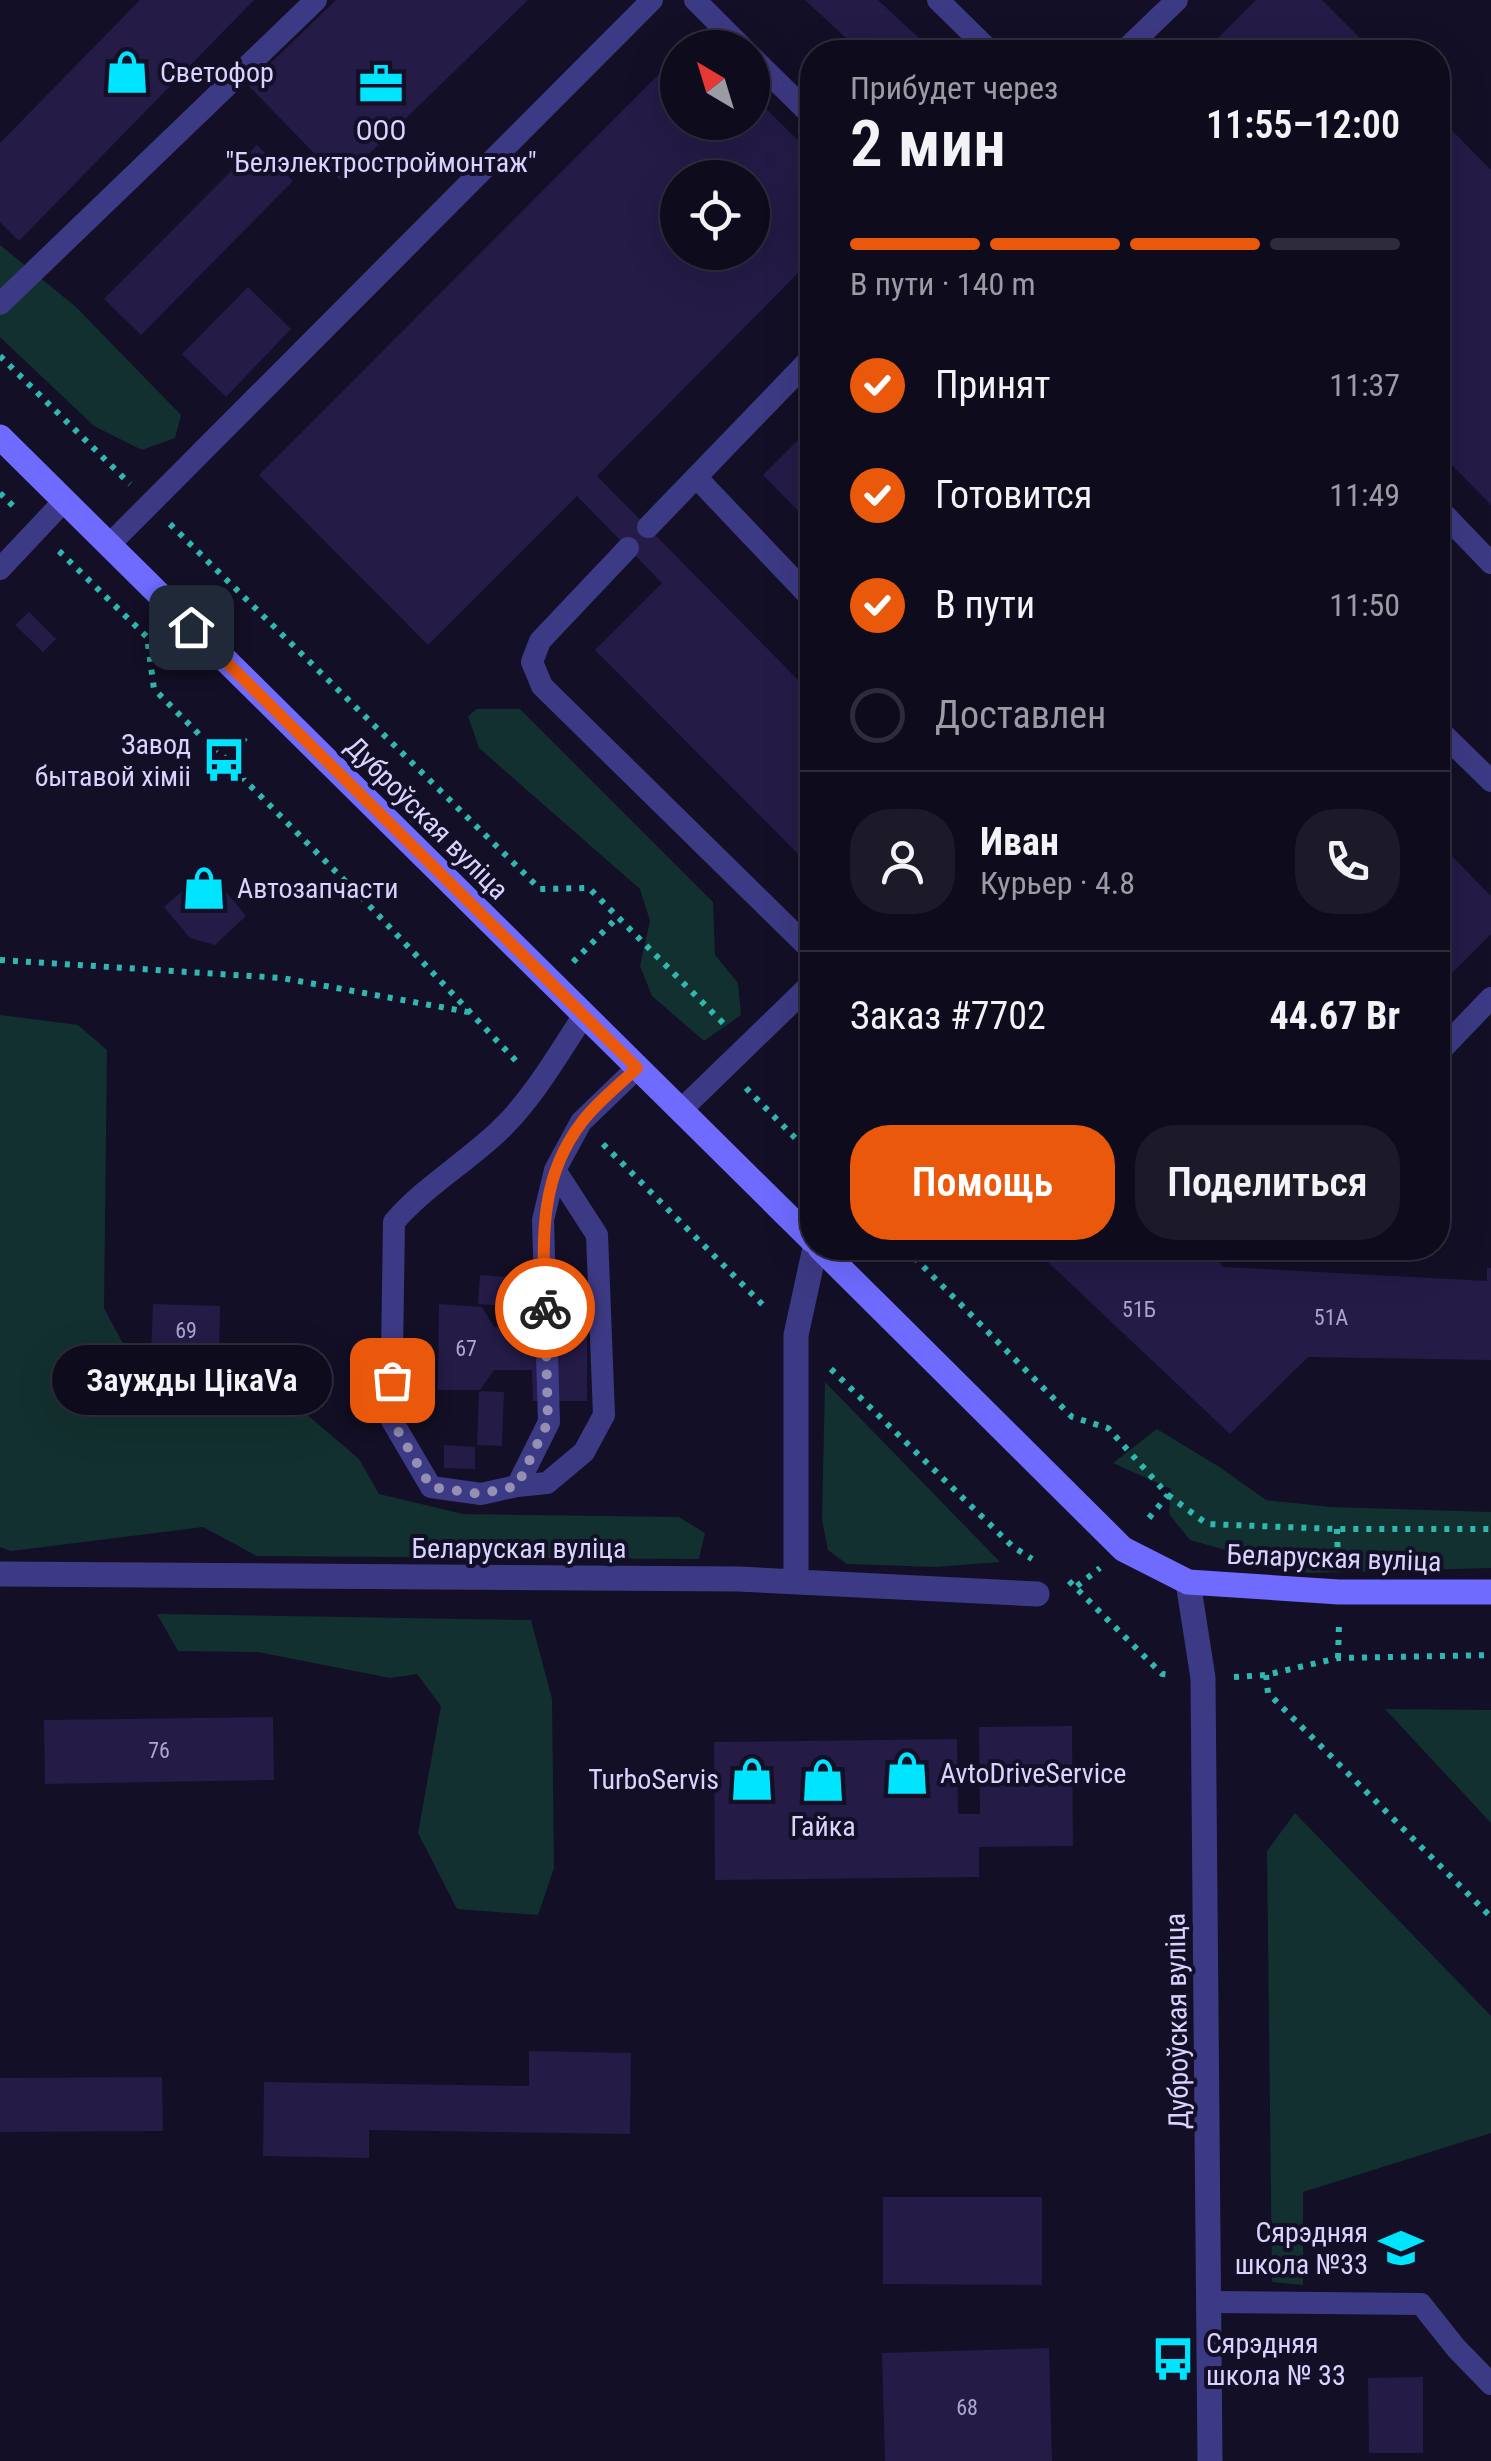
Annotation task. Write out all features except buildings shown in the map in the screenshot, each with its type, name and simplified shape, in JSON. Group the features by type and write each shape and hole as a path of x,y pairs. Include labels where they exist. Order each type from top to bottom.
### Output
{"main road":[{"name":"Дуброўская вуліца","path":"0,437 800,1228"},
{"path":"829,1260 1123,1549"},
{"name":"Беларуская вуліца","path":"1123,1549 1188,1582 1339,1592 1491,1592"}],"street":[{"path":"796,1582 796,1335 814,1260"},
{"name":"Беларуская вуліца","path":"0,1574 796,1582 1037,1594"},
{"name":"Дуброўская вуліца","path":"1188,1582 1202,1678 1210,2461"}],"lane":[{"path":"0,304 316,0"},
{"path":"109,545 652,0"},
{"path":"695,0 725,30"},
{"path":"938,0 979,40"},
{"path":"1135,40 1177,0"},
{"path":"770,74 800,104"},
{"path":"648,527 800,370"},
{"path":"696,477 800,586"},
{"path":"0,568 64,501"},
{"path":"1450,520 1491,563"},
{"path":"628,548 540,641 532,662 542,686 800,939"},
{"path":"1450,741 1491,781"},
{"path":"680,1110 800,995"},
{"path":"1450,1041 1491,998"},
{"path":"555,1170 597,1234 604,1414 584,1452 547,1483 480,1494 431,1487 391,1419 394,1222 411,1203 501,1129 584,1015"},
{"path":"517,1486 548,1422 542,1220 555,1170 582,1122 637,1068"},
{"path":"1210,2302 1421,2304 1491,2384"}],"path":[{"path":"0,356 540,889 590,888 726,1023 726,1068 800,1143"},
{"path":"36,530 147,637 154,689 363,899 538,1083"},
{"path":"552,984 618,917"},
{"path":"0,960 282,978 469,1012"},
{"path":"582,1122 752,1296 1012,1546 1045,1566"},
{"path":"916,1260 1072,1416 1108,1428 1168,1495 1207,1524 1337,1529 1491,1528"},
{"path":"1077,1586 1123,1549 1168,1495"},
{"path":"1061,1576 1077,1586 1162,1674 1202,1678 1266,1675 1338,1658 1491,1655"},
{"path":"1266,1675 1268,1693 1491,1918"}],"green space":[{"path":"0,245 76,307 181,415 175,438 142,450 94,426 0,337"},
{"path":"477,709 520,709 713,902 715,955 738,983 741,1015 704,1041 652,996 640,966 650,921 640,889 479,748 468,716"},
{"path":"0,1015 78,1025 107,1050 104,1308 135,1366 187,1406 250,1388 298,1407 359,1459 379,1494 463,1514 679,1517 705,1533 699,1559 257,1556 203,1527 11,1551 0,1547"},
{"path":"825,1382 1000,1562 936,1567 847,1564 828,1550 822,1520"},
{"path":"1157,1429 1266,1500 1331,1507 1491,1512 1491,1568 1308,1573 1190,1540 1169,1514 1171,1489 1113,1463"},
{"path":"157,1614 531,1620 552,1699 554,1868 538,1915 457,1909 418,1833 441,1706 417,1674 390,1678 258,1652 178,1651"},
{"path":"1385,1709 1491,1710 1491,1823"},
{"path":"1295,1813 1491,2016 1491,2133 1303,2192 1303,2285 1272,2282 1267,1851"}],"way so far":[{"path":"392,1380 391,1419 431,1487 480,1494 517,1486 548,1422 545,1308"}],"place":[{"name":"Светофор","path":"127,72"},
{"name":"ООО \"Белэлектростроймонтаж\"","path":"381,84"},
{"name":"Завод бытавой хіміі","path":"224,760"},
{"name":"Автозапчасти","path":"204,888"},
{"name":"Заужды ЦікаVа","path":"392,1380"},
{"name":"AvtoDriveService","path":"907,1773"},
{"name":"TurboServis","path":"752,1779"},
{"name":"Гайка","path":"823,1780"},
{"name":"Сярэдняя школа №33","path":"1401,2248"},
{"name":"Сярэдняя школа № 33","path":"1173,2359"}],"route":[{"path":"191,627 637,1068 582,1122 555,1170 542,1220 545,1308"}]}
